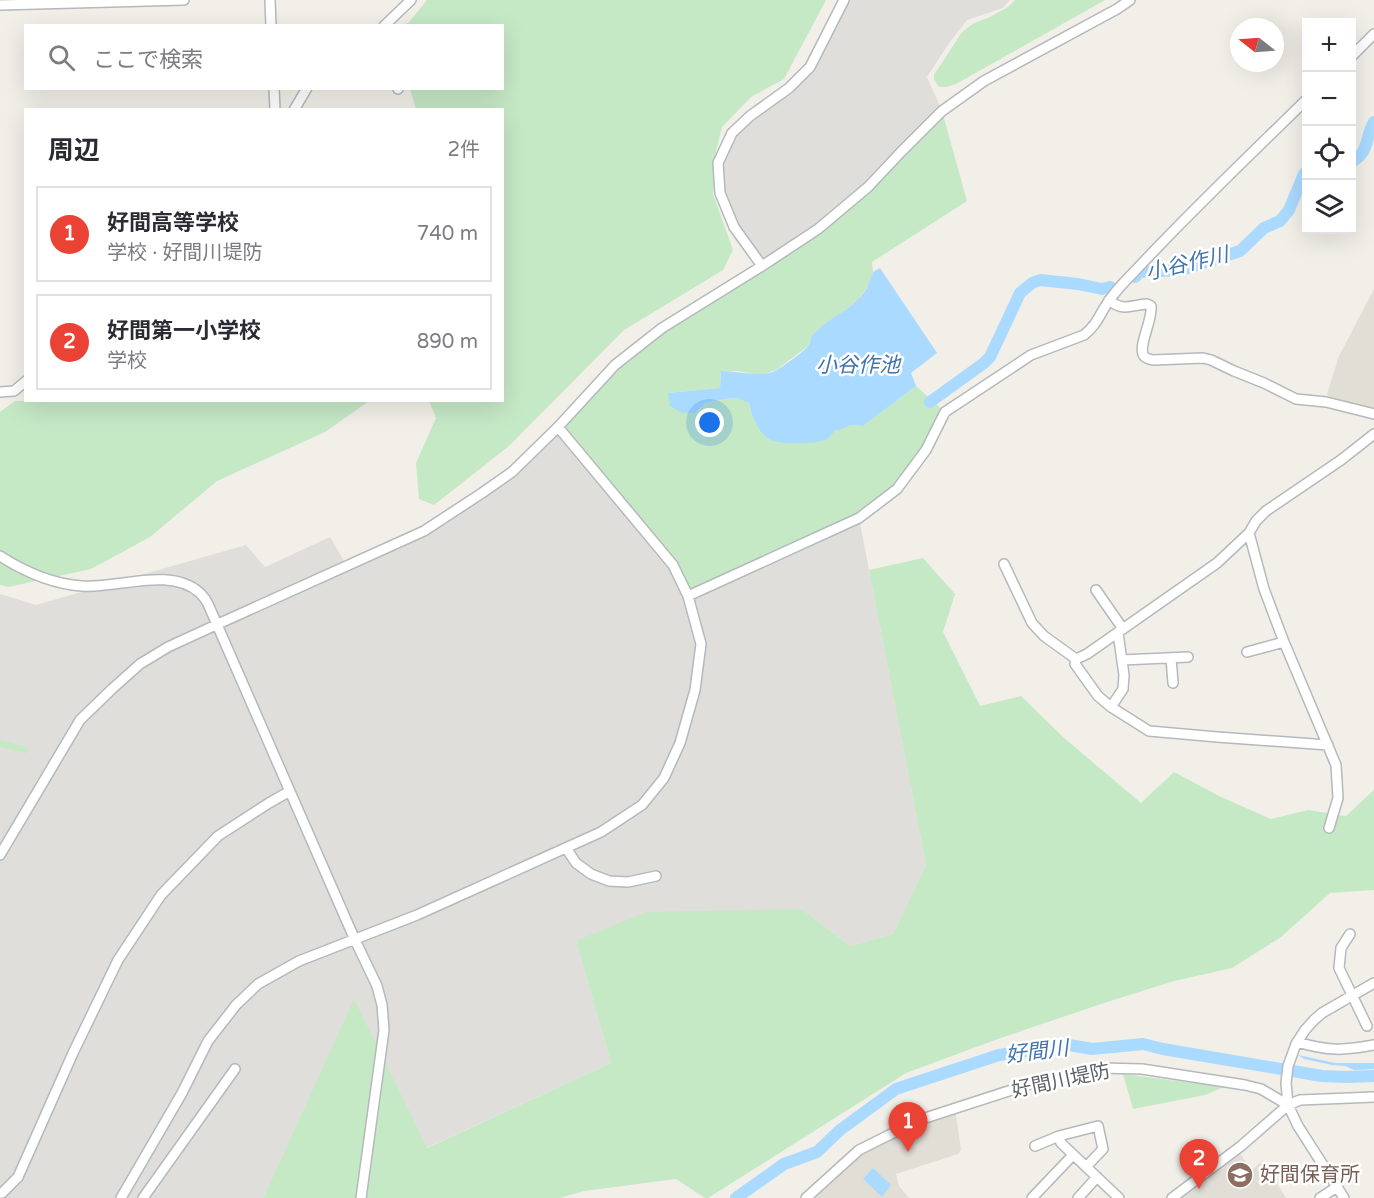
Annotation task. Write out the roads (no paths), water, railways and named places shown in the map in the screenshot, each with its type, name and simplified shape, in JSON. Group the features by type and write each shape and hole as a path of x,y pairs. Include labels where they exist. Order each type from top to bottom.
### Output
{"street":[{"path":"0,4 184,0"},
{"path":"270,0 271,24"},
{"path":"386,24 411,0"},
{"path":"762,266 734,227 720,193 718,163 732,133 750,116 789,88 810,67 844,0"},
{"path":"0,855 80,720 140,664 168,647 424,531 512,472 558,427 615,365 662,328 818,229 868,187 942,111 984,81 1130,0"},
{"path":"1356,52 1374,34"},
{"path":"274,90 275,108"},
{"path":"295,108 306,90"},
{"path":"688,596 859,518 897,489 926,450 945,412 1031,355 1084,335 1099,320 1109,300 1122,284 1302,104"},
{"path":"1109,300 1119,306 1147,304 1151,306 1149,326 1142,348 1146,358 1153,360 1203,358 1296,399 1326,402 1374,414"},
{"path":"0,392 14,391 24,383"},
{"path":"121,1198 182,1093 208,1041 236,1005 258,984 299,962 417,915 601,832 642,805 664,778 680,743 695,690 702,644 688,596 673,565 558,427"},
{"path":"1076,659 1087,654 1217,563 1249,533 1266,511 1341,460 1374,434"},
{"path":"1249,533 1264,589 1336,765 1338,798 1329,828"},
{"path":"0,556 25,572 48,580 82,586 166,580 179,582 200,593 208,604 377,986 382,1005 384,1030 361,1198"},
{"path":"1004,564 1032,623 1044,636 1076,659 1076,664 1098,696 1149,731 1328,745"},
{"path":"1096,590 1120,631 1123,689 1111,707"},
{"path":"1247,652 1284,642"},
{"path":"1122,660 1188,657"},
{"path":"1171,658 1173,683"},
{"path":"0,1193 18,1177 73,1053 118,960 161,895 218,836 290,791"},
{"path":"566,848 576,863 591,874 609,881 628,882 656,876"},
{"path":"1350,934 1341,948 1339,968 1367,1026"},
{"path":"1344,1198 1298,1126 1288,1101 1286,1083 1288,1066 1297,1043 1314,1020 1374,982"},
{"path":"1297,1043 1332,1050 1351,1050 1374,1046"},
{"name":"好間川堤防","path":"806,1198 860,1150 919,1120 1027,1085 1101,1068 1142,1069 1245,1085 1261,1089 1288,1101"},
{"path":"143,1198 235,1069"},
{"path":"1172,1198 1240,1146 1288,1101 1374,1097"},
{"path":"1035,1146 1059,1136 1098,1126 1103,1149 1086,1167"},
{"path":"1059,1136 1061,1143 1119,1198"},
{"path":"1032,1198 1073,1155"},
{"path":"1078,1198 1097,1177"},
{"path":"1320,1198 1337,1187"}],"water":[{"name":"小谷作池","path":"880,268 937,353 911,373 916,386 863,426 850,425 835,430 828,438 820,441 780,442 769,439 762,433 749,403 737,398 705,403 695,413 682,413 670,406 668,393 720,388 721,371 762,374 782,367 806,348 811,337 821,327 859,299 870,283 873,272"},
{"path":"1298,1055 1335,1063 1374,1063 1374,1069 1354,1070 1345,1066 1304,1059"},
{"path":"873,1168 891,1185 882,1197 863,1179"}],"waterway":[{"name":"小谷作川","path":"1356,159 1365,149 1374,122"},
{"name":"小谷作川","path":"1135,277 1140,272 1181,270 1240,251 1264,228 1280,221 1289,210 1302,179"},
{"name":"小谷作川","path":"930,402 990,357 1020,293 1032,283 1040,280 1102,289 1110,287"},
{"name":"好間川","path":"736,1198 784,1164 817,1152 840,1130 896,1089 999,1055 1069,1045 1092,1049 1143,1044 1322,1076 1374,1076"}],"place":[{"name":"好間高等学校","path":"908,1152"},
{"name":"好間保育所","path":"1240,1175"},
{"name":"好間第一小学校","path":"1199,1189"}]}
